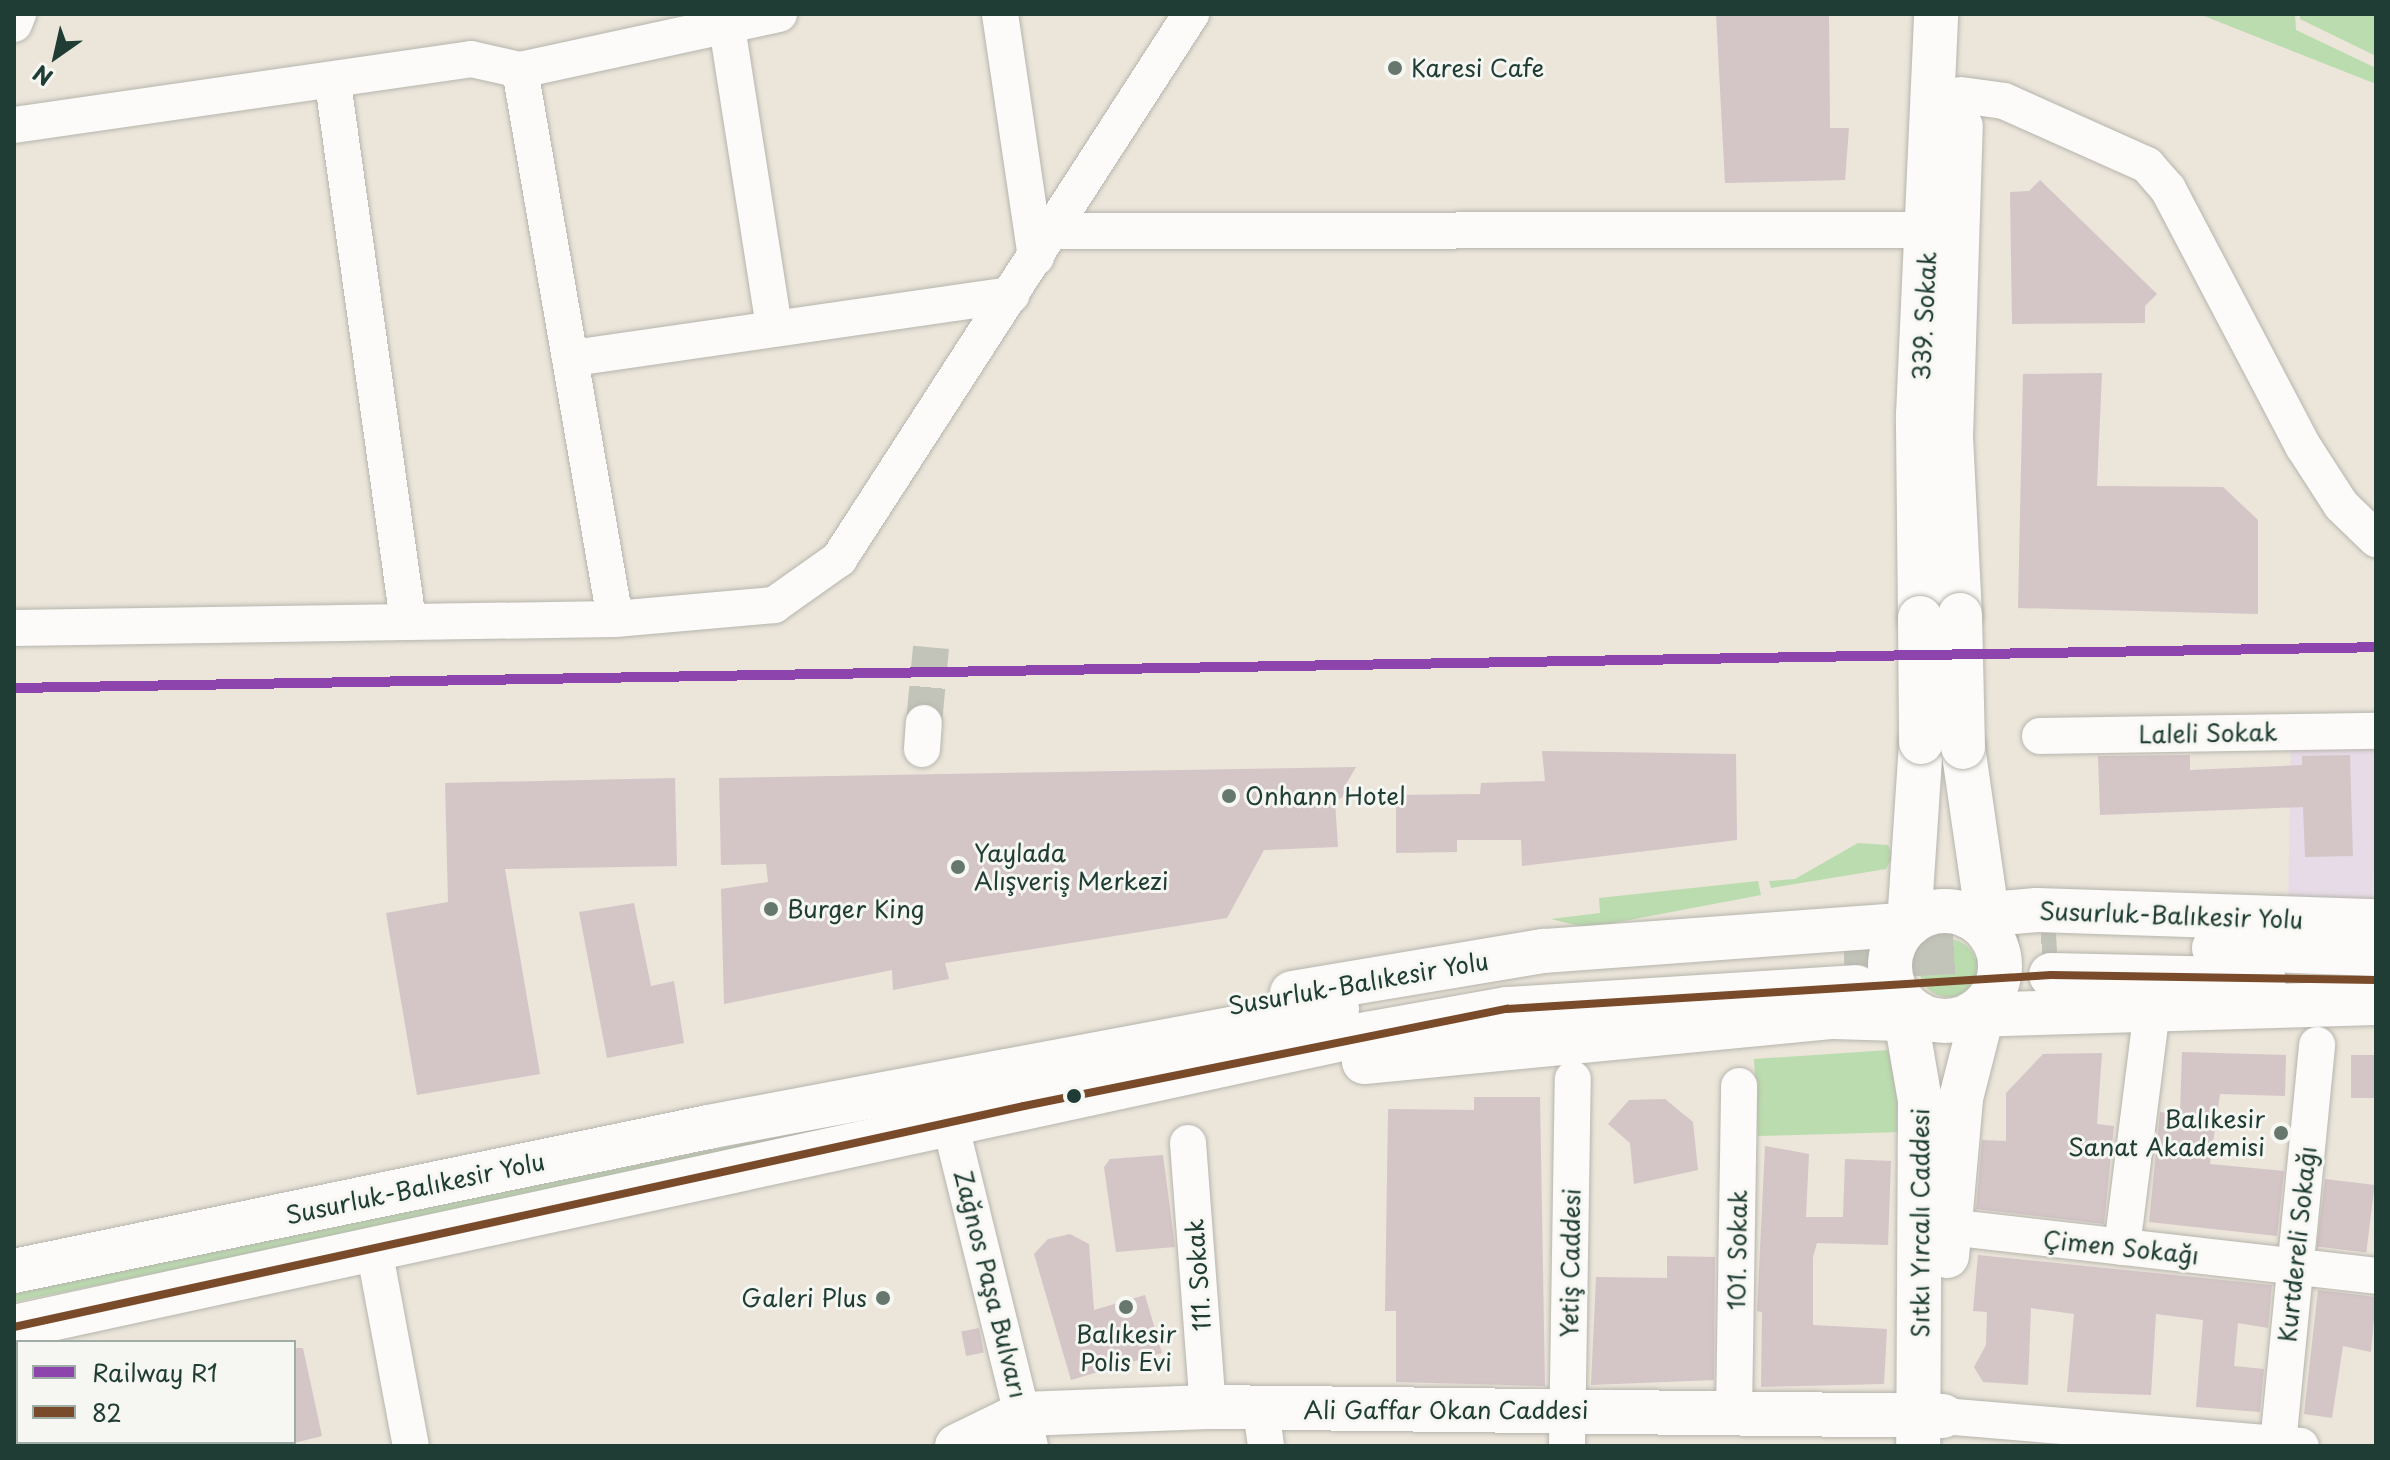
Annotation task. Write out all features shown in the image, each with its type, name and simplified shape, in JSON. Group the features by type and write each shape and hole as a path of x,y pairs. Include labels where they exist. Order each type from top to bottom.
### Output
{"main road":[{"name":"339. Sokak","path":"1936,14 1929,230 1918,415 1940,616"},
{"name":"339. Sokak","path":"1940,616 1951,437 1963,14"},
{"path":"1940,616 1942,744 1909,924 1891,962 1947,1012 2000,970 1981,922 1942,744"},
{"path":"1909,924 1937,912 1981,922"},
{"name":"Susurluk-Balıkesir Yolu","path":"1981,922 2376,921"},
{"name":"Susurluk-Balıkesir Yolu","path":"817,1107 898,1081 1356,982 1544,951 1909,924"},
{"name":"Susurluk-Balıkesir Yolu","path":"2376,954 2054,960 2376,980"},
{"name":"Susurluk-Balıkesir Yolu","path":"14,1271 817,1107 1491,984 1850,972 1507,1009 950,1123 14,1327"},
{"name":"Susurluk-Balıkesir Yolu","path":"950,1123 1386,1058 1833,1017 2376,1003"},
{"name":"Sıtkı Yırcalı Caddesi","path":"1931,1431 1961,1098 1947,1012"},
{"name":"Sıtkı Yırcalı Caddesi","path":"1931,1431 1920,1100 1947,1012"},
{"name":"Ali Gaffar Okan Caddesi","path":"957,1446 1027,1430 1208,1407 1264,1428 1567,1428 1734,1413 1931,1431"}],"street":[{"path":"14,24 18,14"},
{"path":"14,125 333,83 471,59 520,70 727,19 779,14"},
{"path":"1000,14 1044,244"},
{"path":"14,628 615,619 774,605 802,590 839,559 1191,14"},
{"path":"727,19 774,326"},
{"path":"520,70 573,358 615,619"},
{"path":"333,83 408,621"},
{"path":"1961,95 2004,101 2147,165 2168,189 2303,446 2341,505 2376,539"},
{"path":"1044,244 1929,230"},
{"path":"573,358 774,326 1011,295"},
{"name":"Laleli Sokak","path":"2040,736 2376,731"},
{"path":"2122,1247 2150,1025"},
{"name":"Kurtdereli Sokağı","path":"2290,1445 2294,1266 2317,1045"},
{"name":"Yetiş Caddesi","path":"1567,1428 1573,1079"},
{"name":"101. Sokak","path":"1734,1413 1739,1086"},
{"name":"Zağnos Paşa Bulvarı","path":"950,1123 1027,1430"},
{"name":"111. Sokak","path":"1188,1143 1208,1407"},
{"name":"Çimen Sokağı","path":"1948,1227 2376,1276"},
{"path":"374,1249 411,1446"},
{"path":"1931,1431 2290,1445"}],"shaded area":[{"path":"2291,741 2376,742 2373,901 2288,900"}],"green space":[{"path":"2199,14 2295,14 2296,30 2376,68 2376,84"},
{"path":"2300,14 2376,14 2376,56 2300,19"},
{"path":"1858,843 1888,845 1893,856 1886,869 1771,888 1769,881 1795,879"},
{"path":"1758,881 1761,895 1587,928 1551,919 1600,913 1599,898"},
{"path":"1948,939 1959,941 1968,948 1975,957 1975,979 1968,988 1959,995 1948,997 1937,995 1928,988 1921,979 1919,968 1921,957 1928,948 1937,941"},
{"path":"1889,1050 1901,1067 1901,1132 1758,1136 1754,1059"},
{"path":"1077,1077 14,1302 14,1292 176,1257"}],"building":[{"path":"1716,14 1829,14 1830,128 1849,128 1845,180 1725,183"},
{"path":"2040,180 2157,294 2145,306 2145,323 2012,324 2010,192 2029,191"},
{"path":"2102,373 2097,486 2223,487 2258,520 2258,614 2018,608 2023,374"},
{"path":"1542,751 1736,754 1737,840 1522,866 1521,840 1457,840 1457,852 1396,853 1396,795 1480,794 1481,783 1545,781"},
{"path":"2190,755 2190,770 2302,765 2302,756 2350,755 2353,856 2305,857 2303,807 2100,815 2098,756"},
{"name":"Yaylada Alışveriş Merkezi","path":"1356,767 1346,784 1352,790 1335,802 1338,847 1264,850 1227,918 945,963 949,979 893,990 892,970 724,1004 721,889 768,882 766,864 721,865 719,778"},
{"path":"675,778 677,866 505,869 540,1074 417,1095 386,913 448,902 445,783"},
{"path":"634,903 651,986 674,981 684,1043 607,1058 579,912"},
{"path":"2182,1052 2286,1055 2285,1096 2220,1094 2210,1164 2284,1171 2277,1236 2149,1222 2160,1112 2180,1114"},
{"path":"2102,1053 2097,1124 2114,1126 2104,1224 1976,1209 1982,1140 2006,1141 2006,1093 2043,1054"},
{"path":"2351,1055 2376,1055 2376,1098 2351,1098"},
{"path":"1474,1097 1540,1097 1545,1386 1396,1382 1396,1311 1385,1311 1388,1109 1474,1110"},
{"path":"1665,1099 1693,1122 1698,1170 1634,1184 1630,1143 1608,1124 1629,1100"},
{"path":"1765,1146 1809,1154 1806,1217 1843,1217 1845,1159 1891,1161 1888,1245 1817,1243 1813,1257 1813,1325 1887,1329 1884,1384 1761,1387 1762,1312 1757,1311"},
{"path":"1163,1155 1175,1247 1116,1252 1104,1167 1110,1159"},
{"path":"2325,1179 2375,1185 2366,1253 2317,1246"},
{"name":"Balıkesir Polis Evi","path":"1070,1234 1089,1244 1094,1310 1145,1295 1162,1353 1071,1380 1034,1254 1048,1239"},
{"path":"1978,1255 2272,1285 2268,1328 2238,1323 2234,1366 2264,1369 2260,1412 2196,1407 2203,1320 2156,1314 2151,1395 2067,1392 2074,1314 2031,1308 2028,1385 1983,1382 1974,1367 1986,1345 1987,1312 1973,1311"},
{"path":"1667,1256 1715,1257 1714,1380 1591,1385 1596,1277 1667,1278"},
{"path":"2318,1290 2376,1297 2371,1352 2343,1346 2332,1418 2304,1414"},
{"path":"979,1328 984,1353 966,1356 961,1331"},
{"path":"296,1348 303,1348 322,1436 296,1442"}],"tunnel":[{"path":"924,723 931,647"},
{"path":"1844,958 2057,946"}],"railway":[{"path":"14,688 2376,647"}],"rail line":[{"name":"R1","path":"14,688 2376,647"}],"transit line":[{"name":"82","path":"14,1327 1024,1106 1507,1009 2051,975 2376,980"}],"place":[{"name":"Karesi Cafe","path":"1395,68"},
{"name":"Onhann Hotel","path":"1229,796"},
{"name":"Yaylada Alışveriş Merkezi","path":"958,867"},
{"name":"Burger King","path":"771,909"},
{"name":"Balıkesir Sanat Akademisi","path":"2281,1133"},
{"name":"Galeri Plus","path":"883,1298"},
{"name":"Balıkesir Polis Evi","path":"1126,1307"}]}
